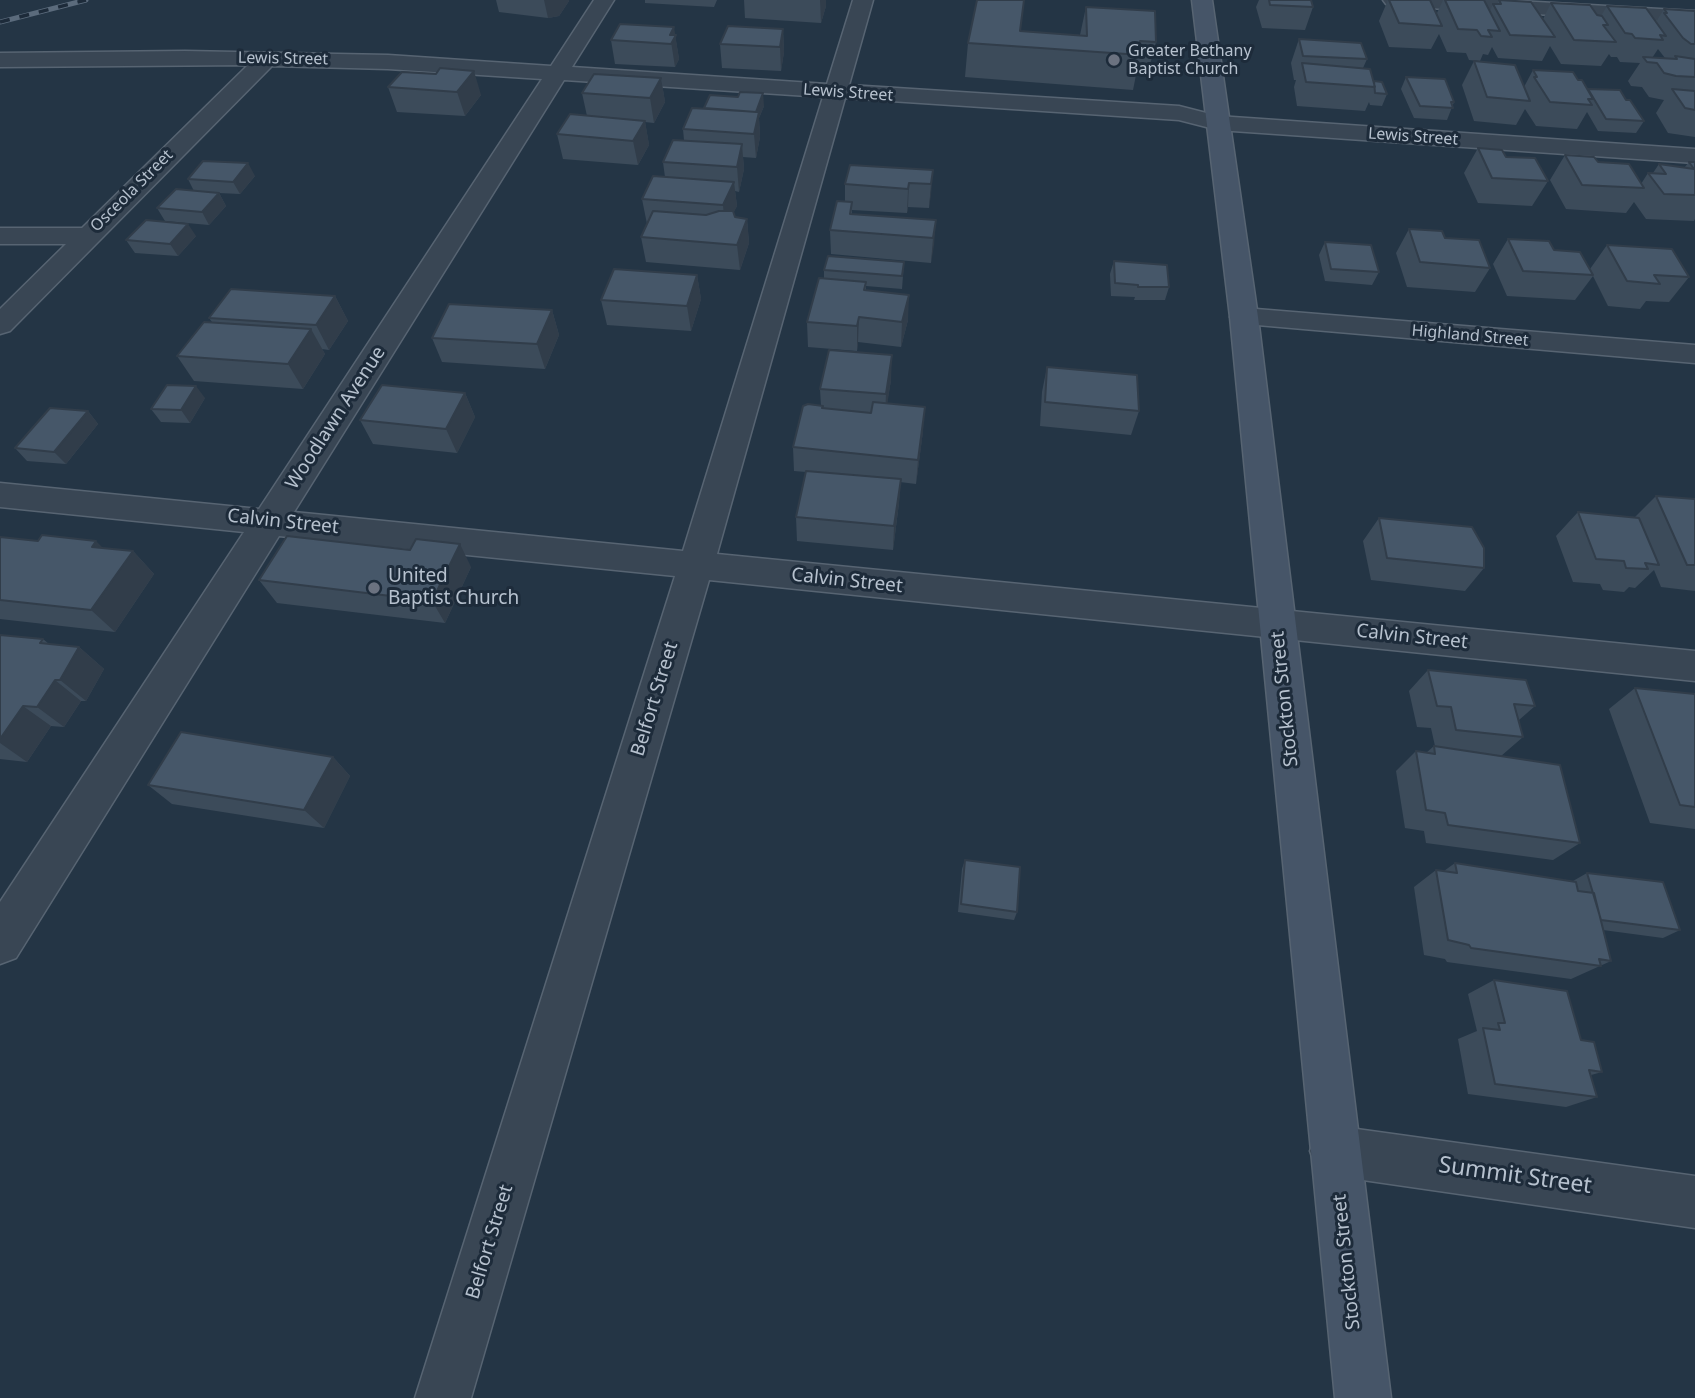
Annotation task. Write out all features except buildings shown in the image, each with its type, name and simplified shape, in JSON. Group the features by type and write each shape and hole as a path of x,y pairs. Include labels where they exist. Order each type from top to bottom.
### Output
{"main road":[{"name":"Stockton Street","path":"1202,0 1244,317 1363,1398"}],"street":[{"name":"Woodlawn Avenue","path":"0,942 604,0"},
{"name":"Belfort Street","path":"443,1398 696,566 863,0"},
{"path":"1393,0 1612,6 1695,17"},
{"name":"Lewis Street","path":"0,60 266,59 388,62 1179,113 1218,123 1695,156"},
{"name":"Osceola Street","path":"0,324 266,59"},
{"path":"0,236 88,236"},
{"name":"Highland Street","path":"1244,317 1695,354"},
{"name":"Calvin Street","path":"0,495 270,520 696,566 1695,666"},
{"name":"Summit Street","path":"1335,1151 1695,1202"}],"railway":[{"path":"0,22 86,0"}],"place":[{"name":"Greater Bethany Baptist Church","path":"1114,60"},
{"name":"United Baptist Church","path":"374,588"}]}
